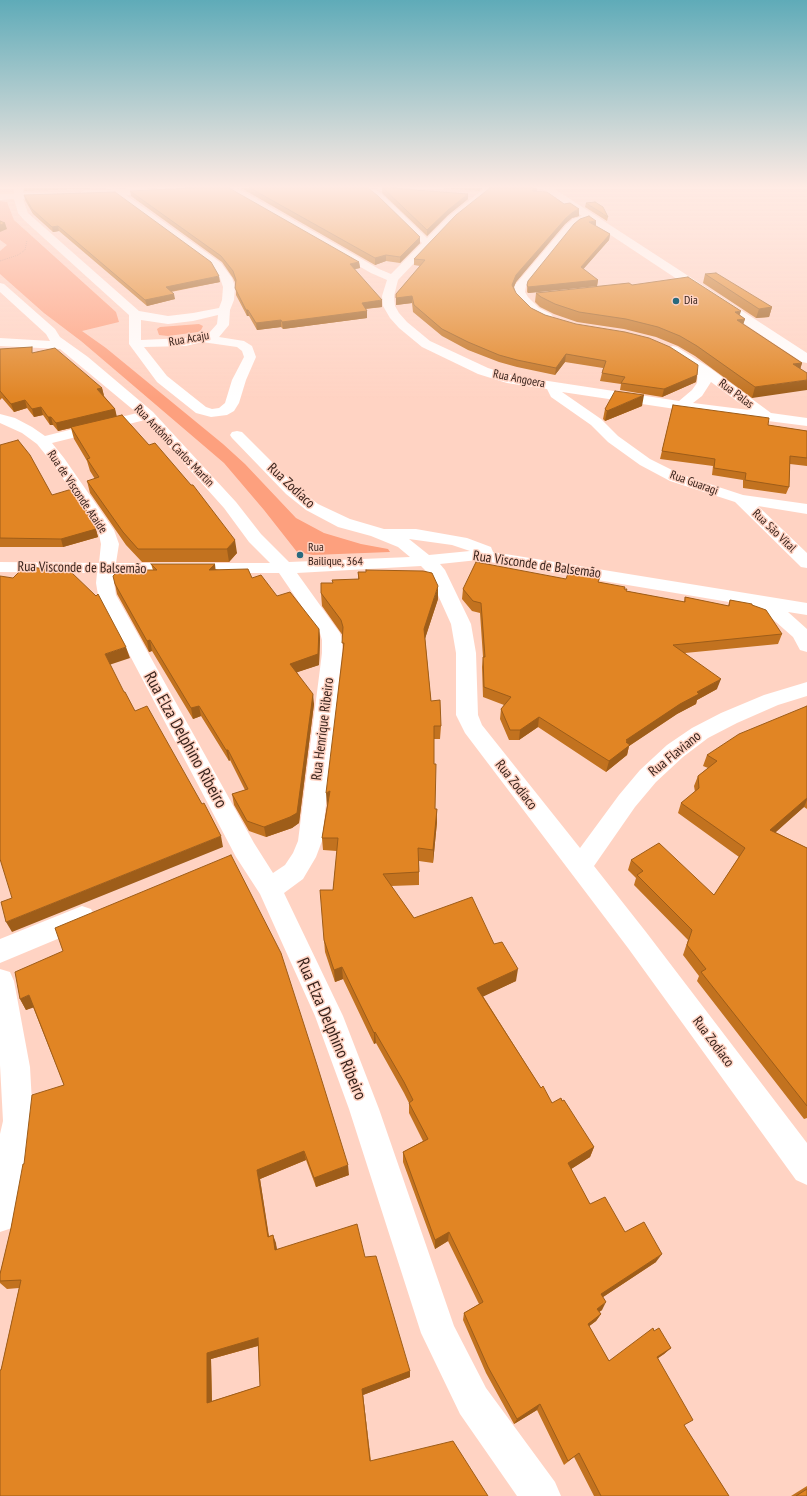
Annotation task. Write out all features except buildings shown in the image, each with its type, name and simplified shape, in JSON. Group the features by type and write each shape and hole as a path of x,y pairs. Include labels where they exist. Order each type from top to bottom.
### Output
{"street":[{"path":"71,258 135,314 135,344 162,379 201,410 210,413 222,412 229,408 232,403 239,380 250,357 248,348 240,344 204,339"},
{"name":"Rua Acaju","path":"135,344 164,344 204,339 213,336 219,331 223,325 224,310 228,300 229,287 226,278 217,264 209,258"},
{"path":"352,258 375,271 393,278 414,258"},
{"path":"543,258 521,285 519,292 523,300 535,311 556,320"},
{"path":"653,258 807,359"},
{"name":"Rua Angoera","path":"393,278 388,296 389,306 403,326 426,344 484,371 507,379 552,385 591,397"},
{"path":"671,282 687,280"},
{"name":"Rua Antônio Carlos Martin","path":"0,286 51,332 55,338 148,415 230,505 255,538 284,567"},
{"path":"523,300 538,298"},
{"name":"Rua Acaju","path":"135,314 168,320 193,317 224,310"},
{"path":"0,342 64,345"},
{"name":"Rua Palas","path":"662,345 705,371 767,417"},
{"name":"Rua Palas","path":"682,406 704,383 705,371"},
{"path":"507,379 531,390 562,400 591,397 632,398 807,422"},
{"name":"Rua Guaragi","path":"552,385 556,394 562,400 596,422 613,439 645,462 676,478 742,499 807,509"},
{"path":"591,397 592,416 596,422"},
{"path":"42,441 148,415"},
{"name":"Rua de Visconde Ataíde","path":"0,418 10,421 27,430 42,441 59,461 106,530 110,544 105,569"},
{"name":"Rua Zodíaco","path":"237,435 292,491 312,507 344,523 377,532 404,543 436,570 461,624 466,654 467,716 473,728 637,940 807,1169"},
{"name":"Rua São Vital","path":"742,499 807,563"},
{"path":"377,532 416,534 452,540 481,548 491,556"},
{"name":"Rua Visconde de Balsemão","path":"0,567 205,570 368,566 466,555 491,556 807,609"},
{"name":"Rua Henrique Ribeiro","path":"270,889 294,872 304,857 310,841 332,653 332,640 330,633 284,567"},
{"name":"Rua Elza Delphino Ribeiro","path":"105,569 107,595 234,855 270,889 329,1016 364,1109 439,1333 474,1401 541,1496"},
{"path":"765,602 801,634 807,646"},
{"name":"Rua Flaviano","path":"580,866 626,801 648,776 675,751 700,733 729,718 771,700 807,689"},
{"path":"0,951 101,910"},
{"path":"0,981 3,1027 16,1067 18,1121 0,1216"}],"path":[{"path":"0,261 10,258"}],"shaded area":[{"path":"0,258 56,258 116,312 119,322 82,331 106,348 223,444 245,464 296,518 324,533 361,544 388,549 390,552 313,555 297,552 224,463 81,341 44,313 0,274"},
{"path":"199,324 203,326 198,332 168,336 159,335 157,329 160,327"}],"place":[{"name":"Dia","path":"676,301"},
{"name":"Rua Bailique, 364","path":"300,555"}]}
